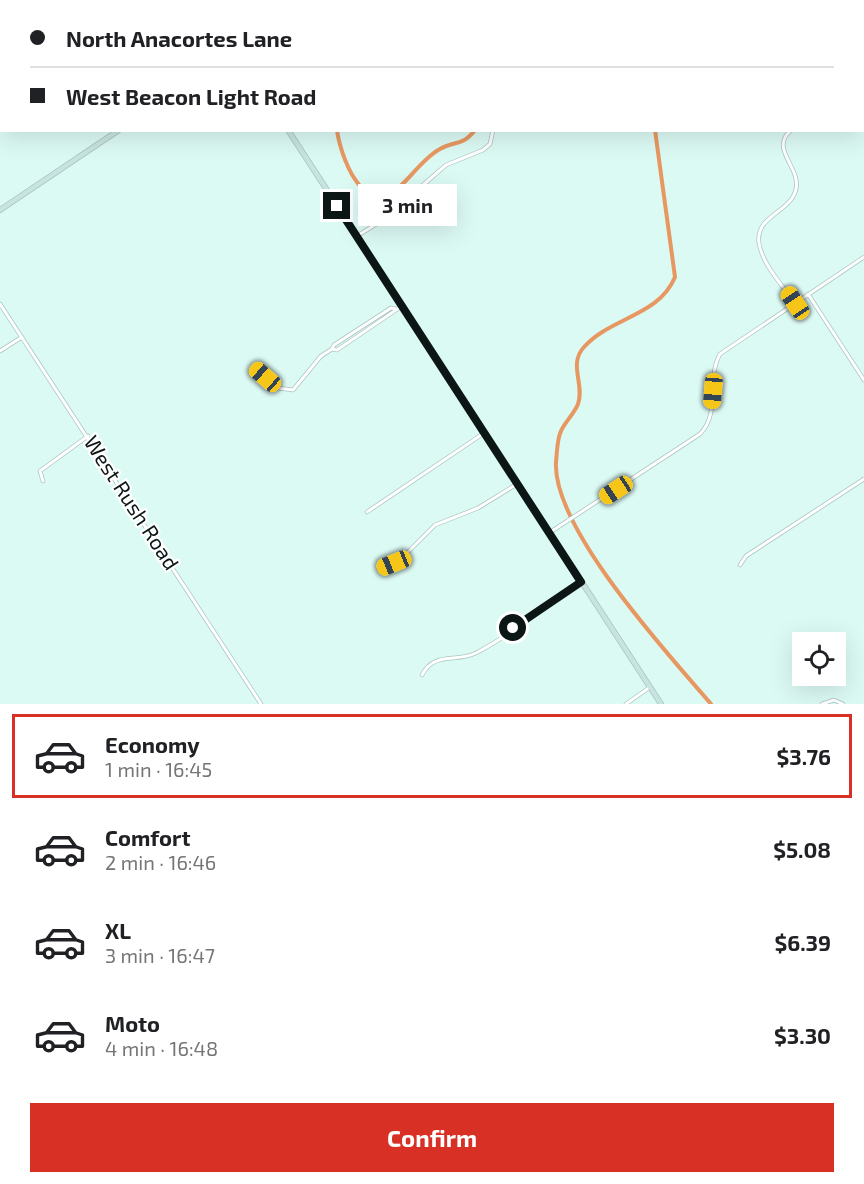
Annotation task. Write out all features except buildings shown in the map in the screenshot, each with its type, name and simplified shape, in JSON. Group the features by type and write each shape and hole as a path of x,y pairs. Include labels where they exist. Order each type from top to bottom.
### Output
{"main road":[{"path":"1,207 116,132"},
{"path":"289,132 357,236 399,307 661,704"}],"street":[{"path":"357,236 383,220 446,165 483,150 489,144 492,132"},
{"path":"790,132 783,142 783,149 796,176 796,192 788,204 763,225 758,242 762,255 795,303"},
{"path":"549,533 700,434 709,423 715,364 720,354 864,257"},
{"path":"808,294 864,380"},
{"name":"West Rush Road","path":"0,304 261,704"},
{"path":"254,367 278,388 293,390 299,386 321,356 334,345 391,308 399,307"},
{"path":"0,351 22,337"},
{"path":"367,512 484,433"},
{"path":"43,481 40,471 80,445 88,436"},
{"path":"740,565 746,556 864,479"},
{"path":"379,569 398,562 435,525 478,508 517,484"},
{"path":"422,675 426,667 438,660 475,654 581,582"},
{"path":"626,704 650,687"},
{"path":"822,704 834,700 843,704"}],"waterway":[{"path":"337,132 348,167 355,179 363,189 373,195 384,196 396,190 434,153 445,146 466,139 473,132"},
{"path":"655,132 675,277 668,290 658,300 595,337 579,354 577,367 580,397 560,434 556,462 560,489 573,521 592,555 642,623 711,704"}],"route":[{"path":"337,206 581,582 513,628"}]}
